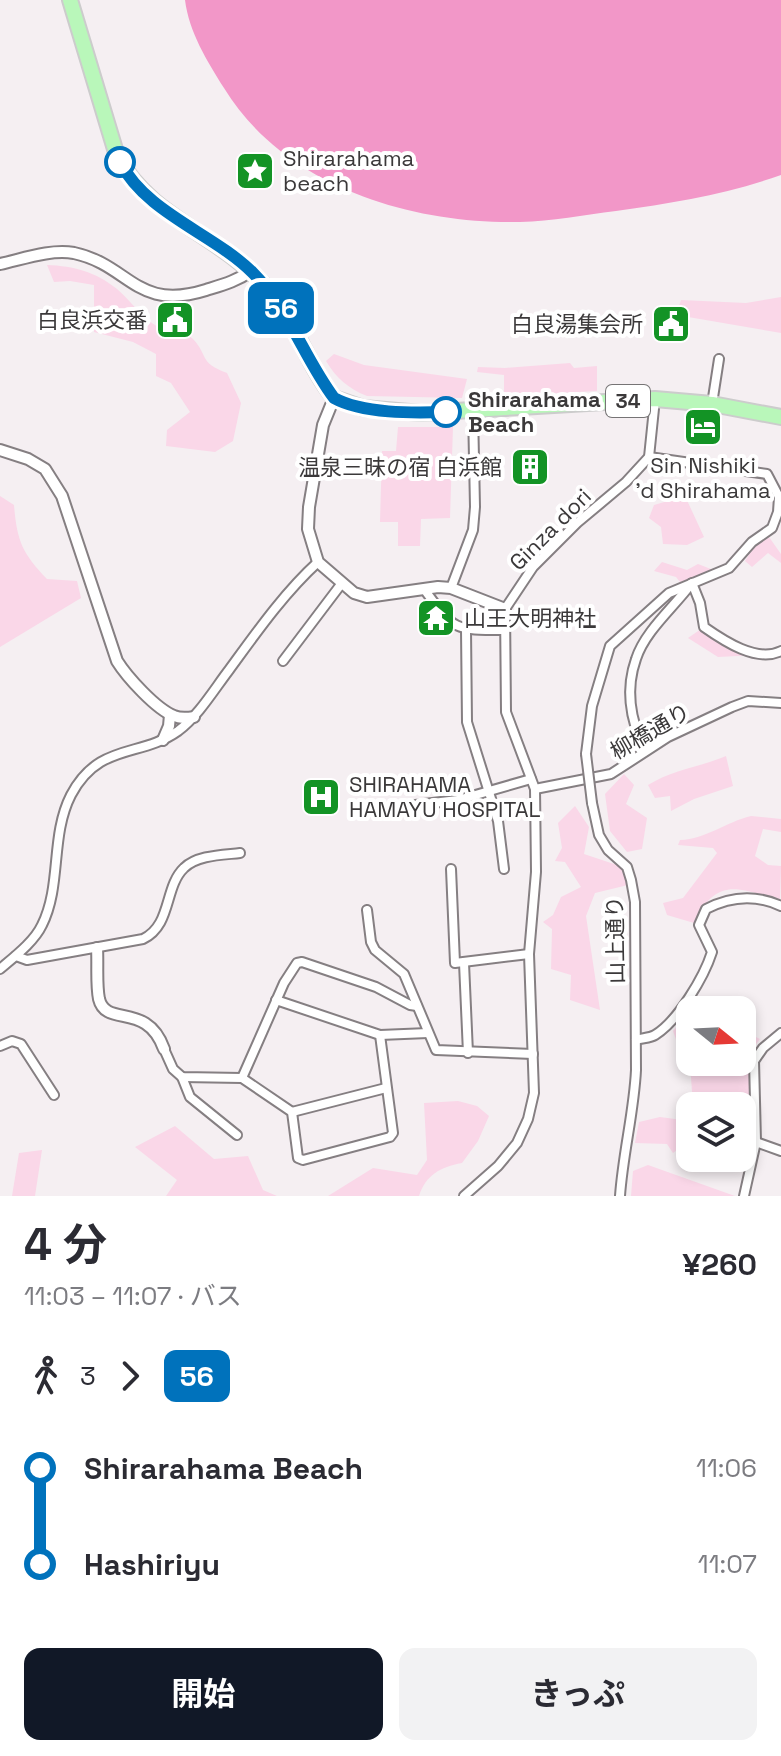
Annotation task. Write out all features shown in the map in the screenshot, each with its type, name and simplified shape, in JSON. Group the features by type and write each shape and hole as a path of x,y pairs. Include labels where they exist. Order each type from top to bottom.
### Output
{"main road":[{"path":"70,0 117,156 126,172 139,188 160,205 251,271 283,310 334,398"},
{"name":"34","path":"334,398 354,406 421,413 655,399 712,404 781,417"}],"street":[{"path":"0,264 63,252 78,254 156,295 177,297 233,281 251,271"},
{"path":"712,404 719,359"},
{"path":"334,398 323,425 309,507 308,529 318,562 354,593 367,597 451,588 505,609 506,712 535,789 536,872 529,954 534,1093 528,1119 517,1143 498,1166 464,1196"},
{"path":"649,457 655,399"},
{"path":"451,588 473,530 473,410"},
{"path":"0,450 28,459 45,469 53,479 62,496 117,661 125,674 170,715 194,717"},
{"name":"山上通り","path":"620,1196 624,1151 635,1096 635,902 627,867 608,850 599,835 586,754 592,706 610,646 652,605 669,593 729,568 752,542 772,528 779,497 767,474 649,457"},
{"name":"Ginza dori","path":"505,609 533,567 649,457"},
{"path":"0,969 41,928 50,904 57,835 71,795 97,765 116,752 163,740 194,717 252,638 304,574 318,562"},
{"path":"283,661 342,583"},
{"path":"645,750 634,727 630,700 636,659 653,630 692,583 700,603 704,627 710,632 757,655 770,656 781,651"},
{"path":"424,589 451,624 466,630 504,630"},
{"path":"466,630 467,722 498,821 504,869"},
{"name":"柳橋通り","path":"535,789 611,774 645,750 748,701 781,703"},
{"path":"163,740 170,715"},
{"path":"407,806 458,800 531,779"},
{"path":"16,956 27,960 143,939 153,933 182,868 197,859 240,853"},
{"path":"451,869 455,963 529,954"},
{"path":"636,1040 655,1035 675,1015 708,962 712,952 699,925 706,909 725,899 747,897 781,906"},
{"path":"367,910 371,942 375,950 404,974 436,1050 533,1054"},
{"path":"97,948 99,1001 115,1015 139,1018 155,1030 190,1097 237,1135"},
{"path":"242,1078 276,1000 297,963 302,962 376,987 417,1006"},
{"path":"464,963 468,1053"},
{"path":"276,1000 380,1035 428,1033"},
{"path":"755,1092 754,1061 763,1048 781,1033"},
{"path":"182,1077 242,1078 292,1112 298,1158 303,1160 390,1137 393,1133 380,1035"},
{"path":"0,1046 12,1041 21,1044 54,1095"},
{"path":"292,1112 386,1088"},
{"path":"756,1142 781,1151"},
{"path":"744,1196 749,1172"}],"shaded area":[{"path":"185,0 781,0 781,175 740,188 679,201 520,222 436,216 394,206 353,192 315,174 280,151 249,122 205,57 190,23"},
{"path":"47,265 75,269 101,278 152,323 193,339 208,362 227,373 241,403 233,441 215,452 166,446 167,430 190,412 171,383 156,376 156,354 133,342 94,332 94,285 54,282"},
{"path":"781,297 781,333 688,317 679,306 681,300 746,303"},
{"path":"334,354 364,365 467,379 462,398 367,396 334,373 326,361"},
{"path":"570,363 574,368 597,366 597,391 504,396 504,375 477,372 478,367"},
{"path":"398,427 453,427 450,518 421,519 420,546 398,546 398,522 380,522 382,451 396,451"},
{"path":"0,496 14,505 19,537 32,562 47,579 77,581 81,598 0,647"},
{"path":"685,496 704,537 687,545 663,544 661,527 649,518 654,505"},
{"path":"769,537 781,554 781,563 768,553 752,567 745,561 755,545"},
{"path":"662,562 687,570 698,564 716,571 680,582 676,577 654,571"},
{"path":"704,627 757,655 718,657 688,638"},
{"path":"726,756 733,786 694,799 671,811 670,796 655,798 648,785 667,776"},
{"path":"624,774 634,785 626,804 647,818 642,849 627,852 610,831 605,794"},
{"path":"575,806 589,827 584,854 620,866 628,885 595,893 586,916 600,1010 570,1000 571,975 551,969 552,929 543,922 553,915 561,897 581,887 565,862 555,861 562,848 558,823"},
{"path":"751,816 781,819 781,832 763,829 755,856 768,865 781,866 780,900 730,889 711,898 694,923 667,915 663,903 683,898 717,853 713,848 678,845 680,840 699,837"},
{"path":"691,1076 749,1076 751,1092 692,1092"},
{"path":"458,1101 477,1106 489,1116 478,1141 462,1163 435,1173 419,1196 328,1196 373,1168 417,1175 427,1160 424,1103"},
{"path":"660,1117 676,1119 676,1151 673,1153 667,1144 635,1143 639,1122"},
{"path":"175,1126 214,1159 248,1156 263,1190 277,1196 166,1196 177,1180 135,1147"},
{"path":"42,1150 35,1196 12,1196 19,1153"},
{"path":"648,1165 735,1196 631,1196 633,1171"}],"bus line":[{"name":"56","path":"120,162 139,188 235,257 272,293 334,398 363,408 446,412"}],"place":[{"name":"Shirarahama beach","path":"255,171"},
{"name":"白良浜交番","path":"175,320"},
{"name":"白良湯集会所","path":"671,324"},
{"name":"Shirarahama Beach","path":"446,412"},
{"name":"Sin Nishiki 'd Shirahama","path":"703,427"},
{"name":"温泉三昧の宿 白浜館","path":"530,467"},
{"name":"山王大明神社","path":"436,618"},
{"name":"SHIRAHAMA HAMAYU HOSPITAL","path":"321,797"}]}
